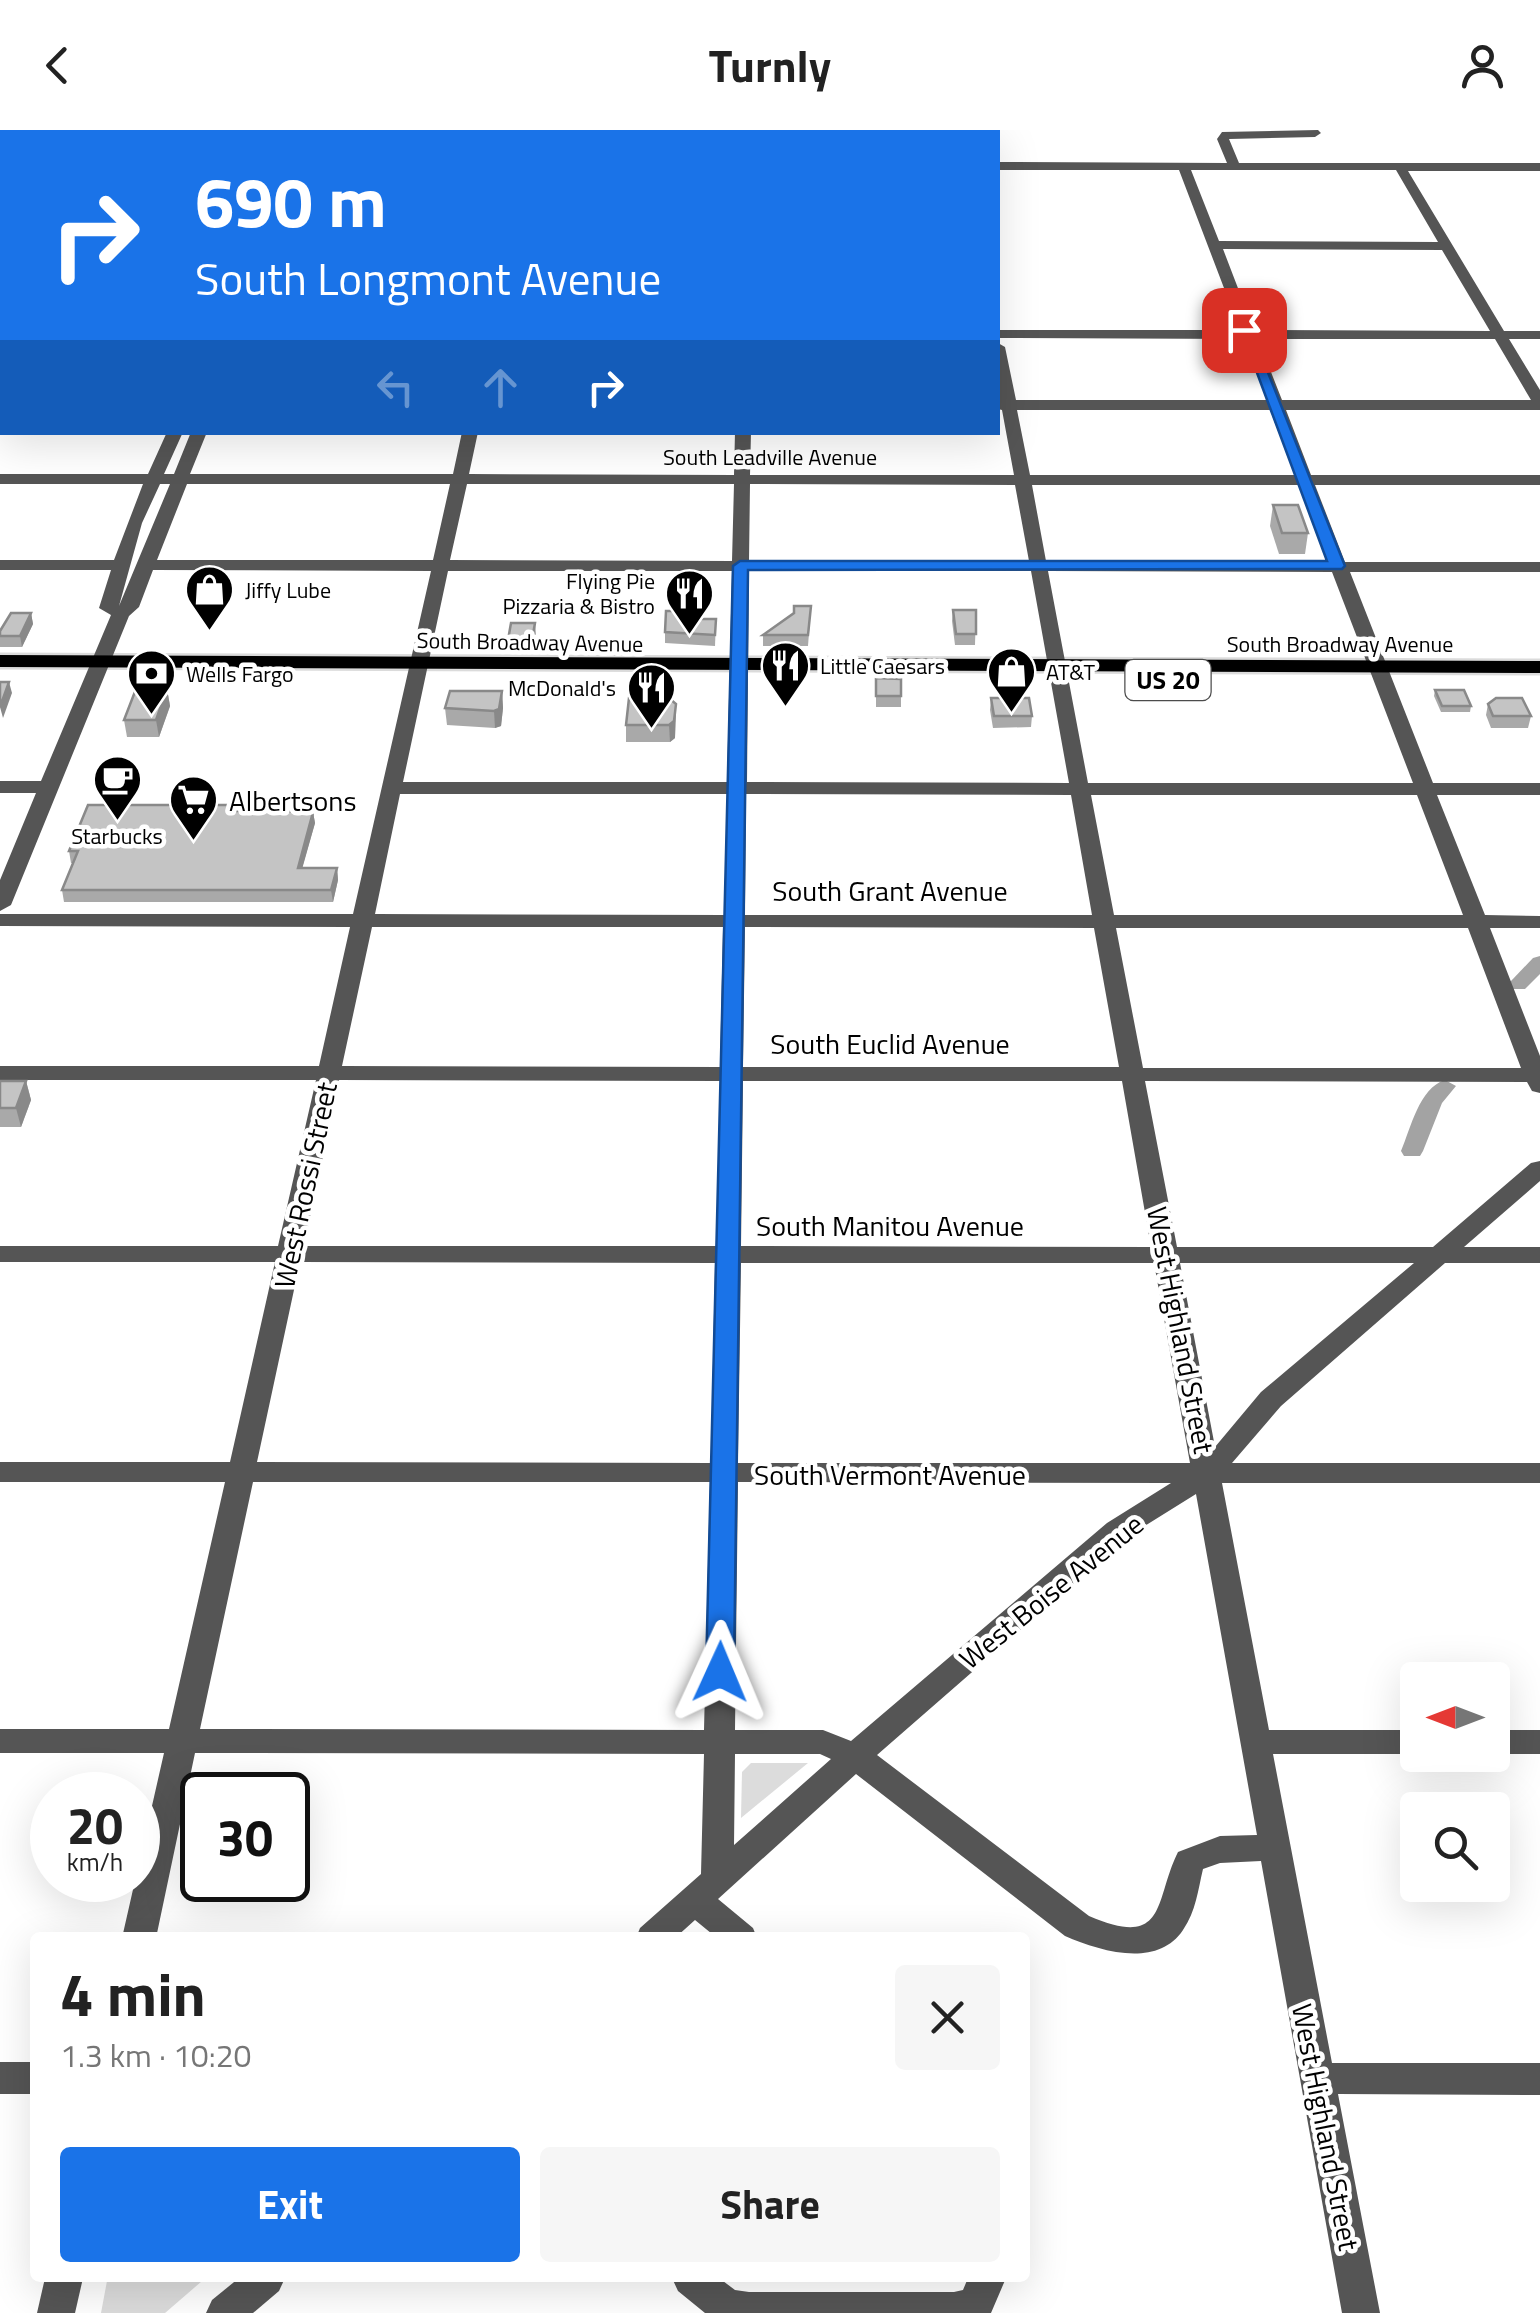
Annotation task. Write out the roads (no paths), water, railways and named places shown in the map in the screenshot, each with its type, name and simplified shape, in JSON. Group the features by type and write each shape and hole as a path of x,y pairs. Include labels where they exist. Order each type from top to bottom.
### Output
{"main road":[{"name":"South Broadway Avenue","path":"0,660 100,669"},
{"name":"South Broadway Avenue","path":"1379,674 1540,667"},
{"name":"South Broadway Avenue","path":"0,677 100,669 1379,674 1540,680"}],"street":[{"path":"1235,166 1223,138 1226,135 1315,133"},
{"path":"1000,166 1540,167"},
{"path":"1184,166 1538,1078"},
{"path":"1003,405 1540,404 1400,167"},
{"path":"1213,245 1447,246"},
{"path":"1000,334 1540,335"},
{"name":"West Highland Street","path":"1000,371 1003,405 1022,480 1106,920 1361,2313"},
{"path":"121,613 108,608 120,565 174,435"},
{"path":"0,906 121,613 130,607 198,435"},
{"name":"West Rossi Street","path":"140,1932 469,435"},
{"path":"737,1932 706,1889 719,1742 743,435"},
{"name":"South Leadville Avenue","path":"0,479 1540,480"},
{"path":"0,565 120,565"},
{"path":"144,565 1540,567"},
{"path":"0,787 50,788"},
{"path":"393,788 1540,789"},
{"name":"South Grant Avenue","path":"0,920 1540,922"},
{"name":"South Euclid Avenue","path":"0,1073 1538,1078"},
{"name":"West Boise Avenue","path":"659,1932 854,1756 1118,1530 1208,1474 1271,1399 1540,1168"},
{"name":"South Manitou Avenue","path":"0,1254 1540,1255"},
{"name":"South Vermont Avenue","path":"0,1472 1540,1474"},
{"path":"0,1741 823,1742 854,1756 1078,1926 1103,1939 1151,1937 1168,1926 1178,1908 1190,1861 1204,1852 1221,1848 1274,1848"},
{"path":"1256,1742 1400,1742"},
{"path":"1510,1742 1540,1742"},
{"path":"0,2078 30,2078"},
{"path":"1318,2078 1540,2078"},
{"path":"56,2313 63,2282"},
{"path":"225,2313 261,2282"},
{"path":"696,2282 728,2308 954,2310 976,2305 985,2282"}],"waterway":[{"path":"1518,985 1540,962"},
{"path":"1412,1151 1432,1101 1445,1086"}],"place":[{"name":"Jiffy Lube","path":"210,632"},
{"name":"Flying Pie Pizzaria & Bistro","path":"690,636"},
{"name":"Little Caesars","path":"785,708"},
{"name":"AT&T","path":"1011,714"},
{"name":"Wells Fargo","path":"151,716"},
{"name":"McDonald's","path":"651,730"},
{"name":"Starbucks","path":"117,822"},
{"name":"Albertsons","path":"194,842"}]}
